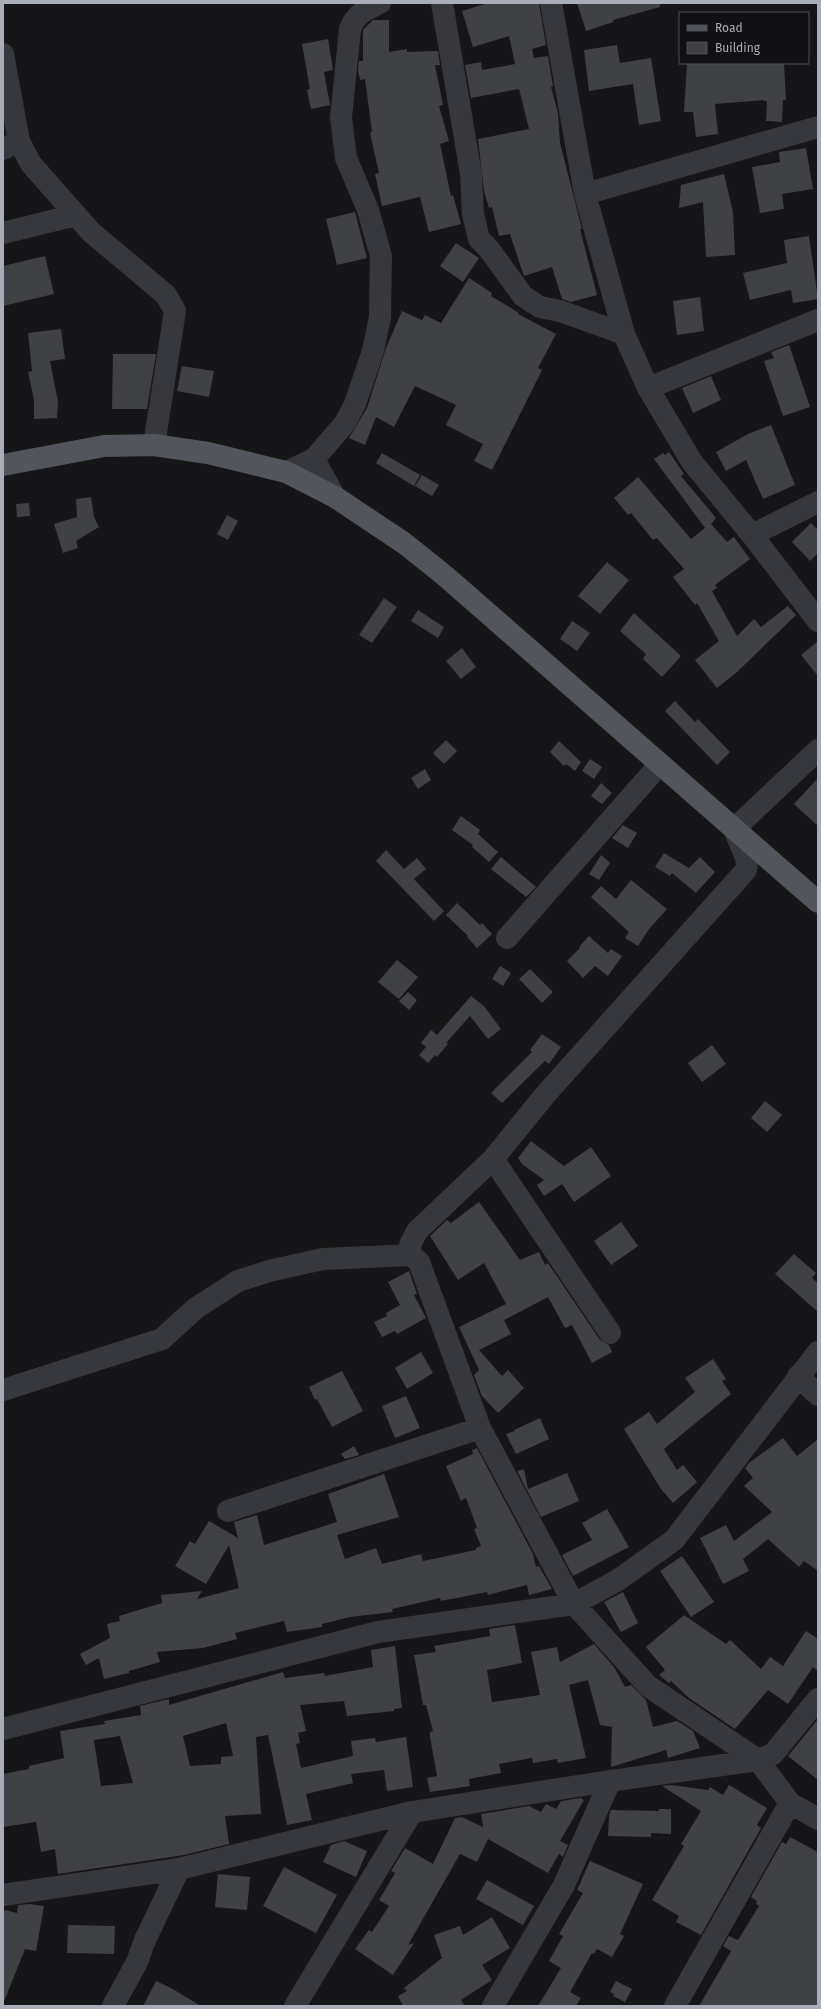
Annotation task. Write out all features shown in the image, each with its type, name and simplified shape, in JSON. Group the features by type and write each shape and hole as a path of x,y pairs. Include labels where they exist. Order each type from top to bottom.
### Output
{"main road":[{"path":"3,465 104,446 154,445 208,453 286,472 335,497 404,543 444,575 818,902"}],"street":[{"path":"286,472 314,459 344,423 355,404 373,351 380,317 381,256 368,210 346,158 342,118 350,29 353,20 359,13 380,3"},
{"path":"442,3 471,174 473,214 479,239 490,249 523,296 540,308 560,311 624,334"},
{"path":"551,3 584,194 624,334 648,388 692,462 752,534 818,621"},
{"path":"3,54 11,145 31,164 91,232 166,295 175,311 154,445"},
{"path":"584,194 818,127"},
{"path":"3,233 76,215"},
{"path":"648,388 818,320"},
{"path":"314,459 335,497"},
{"path":"752,534 818,502"},
{"path":"818,750 734,829 746,860 746,870 545,1095 493,1159 417,1231 410,1245 411,1255 419,1262 480,1428 574,1604 648,1686 758,1760 790,1803 818,1820"},
{"path":"507,938 660,764"},
{"path":"493,1159 610,1333"},
{"path":"3,1390 162,1340 196,1308 238,1281 269,1270 323,1258 411,1255"},
{"path":"3,1729 378,1632 574,1604 618,1580 674,1540 798,1376 818,1352"},
{"path":"798,1376 818,1395"},
{"path":"228,1511 480,1428"},
{"path":"3,1895 179,1869 412,1812 610,1781 758,1760 773,1754 818,1698"},
{"path":"493,2006 564,1885 610,1781"},
{"path":"675,2006 790,1803"},
{"path":"295,2006 412,1812"},
{"path":"113,2006 137,1962 145,1940 179,1869"}],"building":[{"path":"488,3 539,3 546,45 532,49 534,58 548,56 553,86 551,87 558,113 560,143 597,295 571,302 562,299 552,267 524,276 510,234 499,236 492,207 489,208 484,191 478,139 529,129 519,89 471,98 465,65 481,62 482,70 515,64 509,36 473,47 462,11"},
{"path":"577,3 660,3 660,7 613,20 613,22 586,31"},
{"path":"373,20 389,20 389,52 407,49 407,52 438,51 440,65 435,65 443,105 439,106 449,141 440,144 451,196 453,195 461,224 429,232 420,197 382,206 375,174 379,173 370,133 372,132 365,79 360,80 358,70 359,61 363,61 363,30"},
{"path":"328,39 333,70 324,72 330,105 311,109 307,90 310,89 302,44"},
{"path":"617,45 620,63 651,58 661,121 639,125 633,84 589,91 584,50"},
{"path":"687,64 784,64 786,100 783,100 782,122 766,121 767,101 764,100 715,104 718,134 696,137 693,112 684,112"},
{"path":"806,148 813,189 782,194 784,209 760,213 752,167 780,162 779,152"},
{"path":"724,174 733,212 735,255 706,257 703,202 679,208 681,185"},
{"path":"355,212 367,258 337,265 326,219"},
{"path":"809,236 818,299 793,303 791,290 750,300 743,273 787,263 784,240"},
{"path":"456,243 479,258 463,282 440,266"},
{"path":"45,256 54,294 3,306 3,266"},
{"path":"469,278 492,293 491,296 519,313 518,314 556,334 538,368 542,370 492,470 474,461 483,444 446,425 456,405 415,386 394,427 376,417 365,445 349,438 367,408 386,348 402,311 422,320 425,315 441,323"},
{"path":"700,297 704,331 677,335 673,301"},
{"path":"61,329 65,359 50,361 58,402 57,418 34,419 34,400 28,372 32,371 28,333"},
{"path":"789,345 810,407 783,416 764,361 774,358 771,352"},
{"path":"113,354 156,354 147,409 112,409"},
{"path":"182,366 214,371 209,397 177,391"},
{"path":"711,376 721,400 693,413 682,388"},
{"path":"771,425 795,485 763,499 746,460 726,471 716,452 748,434"},
{"path":"669,452 684,474 681,476 716,518 711,524 727,542 734,537 750,559 715,585 717,588 712,591 737,636 754,619 761,627 788,606 796,615 737,672 717,688 695,660 719,641 697,603 695,605 673,577 684,569 657,538 653,540 631,513 628,515 614,498 638,477 691,539 705,528 654,459 663,453 665,455"},
{"path":"382,453 420,475 414,486 376,463"},
{"path":"422,475 439,485 432,496 415,486"},
{"path":"91,497 94,517 99,527 76,541 78,548 63,553 54,524 77,517 76,499"},
{"path":"29,503 30,516 17,517 16,504"},
{"path":"227,515 238,521 228,540 217,534"},
{"path":"811,523 818,530 818,553 810,561 792,542"},
{"path":"607,562 629,580 600,614 578,596"},
{"path":"384,598 397,607 372,643 359,635"},
{"path":"418,610 444,627 438,638 411,621"},
{"path":"634,613 681,656 662,677 643,659 646,654 620,631"},
{"path":"572,621 590,633 577,651 560,639"},
{"path":"818,641 818,676 801,655"},
{"path":"462,648 476,667 461,679 446,661"},
{"path":"675,701 695,722 698,719 730,752 717,765 665,711"},
{"path":"446,740 457,751 444,764 433,753"},
{"path":"559,741 581,762 575,771 566,764 564,766 550,752"},
{"path":"590,759 602,767 594,779 582,771"},
{"path":"425,769 431,780 418,789 411,778"},
{"path":"818,778 818,826 794,804"},
{"path":"601,783 612,793 602,804 591,796"},
{"path":"461,816 480,830 478,834 498,852 489,862 472,847 473,845 452,830"},
{"path":"623,825 637,833 628,848 612,838"},
{"path":"386,850 404,869 417,858 426,869 414,879 444,911 434,921 376,861"},
{"path":"664,853 689,868 700,857 715,872 696,893 672,873 670,876 655,867"},
{"path":"601,855 610,863 599,880 589,874"},
{"path":"501,857 536,887 526,897 491,869"},
{"path":"631,880 667,909 649,929 638,946 625,938 629,932 591,897 601,886 616,899"},
{"path":"457,903 480,925 482,923 492,934 477,948 467,937 468,936 446,915"},
{"path":"589,936 608,953 611,949 622,956 608,976 595,966 583,978 567,961"},
{"path":"397,960 418,977 399,999 378,982"},
{"path":"500,966 511,973 503,986 492,979"},
{"path":"530,969 553,992 542,1003 519,979"},
{"path":"408,992 417,1000 409,1010 399,1001"},
{"path":"471,996 484,1006 501,1029 488,1039 470,1016 446,1043 448,1044 437,1057 435,1055 428,1063 419,1055 426,1047 421,1043 431,1030 437,1035"},
{"path":"542,1034 561,1047 549,1064 545,1061 502,1103 491,1093 532,1052 530,1050"},
{"path":"712,1045 726,1064 702,1082 688,1063"},
{"path":"765,1101 782,1115 767,1132 751,1118"},
{"path":"531,1141 564,1166 591,1147 611,1176 574,1202 562,1184 544,1196 537,1185 544,1180 522,1164 518,1158"},
{"path":"479,1202 520,1260 539,1252 545,1265 548,1263 600,1340 609,1345 612,1352 592,1363 572,1325 565,1328 548,1297 504,1320 511,1334 479,1350 502,1376 508,1370 524,1388 498,1413 482,1396 474,1375 479,1370 459,1327 506,1304 484,1263 458,1280 430,1236 447,1220 451,1223"},
{"path":"621,1222 638,1246 611,1265 594,1241"},
{"path":"794,1254 816,1273 812,1278 818,1283 818,1312 775,1274"},
{"path":"409,1271 417,1294 414,1295 426,1318 397,1334 395,1331 382,1337 374,1322 387,1316 386,1313 400,1305 388,1282"},
{"path":"421,1352 433,1373 407,1389 395,1368"},
{"path":"713,1359 726,1379 722,1381 731,1394 664,1449 677,1470 683,1465 697,1482 673,1503 661,1489 624,1429 649,1412 657,1424 695,1392 685,1378"},
{"path":"342,1371 363,1411 332,1427 317,1399 315,1400 309,1387"},
{"path":"406,1396 420,1428 395,1438 382,1406"},
{"path":"540,1418 549,1439 516,1454 506,1434"},
{"path":"783,1438 797,1456 818,1439 818,1571 804,1561 799,1567 768,1539 743,1559 749,1571 723,1584 700,1538 726,1525 734,1541 772,1512 744,1486 753,1478 745,1468 749,1463"},
{"path":"354,1446 359,1455 345,1459 341,1454"},
{"path":"477,1448 533,1554 536,1567 539,1566 552,1589 529,1595 527,1585 488,1595 487,1592 441,1601 440,1598 392,1609 393,1612 350,1617 322,1624 322,1627 287,1632 284,1621 235,1633 237,1639 203,1648 157,1652 160,1662 129,1671 129,1673 104,1679 99,1658 86,1665 80,1654 110,1638 107,1624 120,1621 119,1616 162,1603 161,1595 202,1591 197,1599 239,1588 229,1545 206,1584 175,1566 190,1541 195,1544 209,1521 238,1538 234,1522 257,1515 264,1545 337,1522 328,1494 384,1474 399,1517 337,1535 345,1559 376,1548 382,1564 421,1554 423,1561 476,1550 476,1548 481,1546 474,1529 477,1528 466,1498 461,1501 446,1466 473,1454 472,1450"},
{"path":"524,1469 528,1489 567,1473 579,1501 541,1517 517,1471"},
{"path":"607,1509 629,1547 573,1576 562,1555 592,1540 582,1523"},
{"path":"682,1556 714,1602 691,1617 660,1571"},
{"path":"623,1592 638,1623 621,1632 604,1602"},
{"path":"684,1615 726,1644 730,1640 761,1669 770,1657 783,1666 806,1631 818,1639 818,1671 813,1667 788,1704 768,1690 735,1729 689,1698 671,1681 669,1683 659,1675 665,1670 646,1647"},
{"path":"515,1625 522,1663 487,1670 492,1702 540,1695 531,1652 557,1647 560,1662 594,1644 614,1667 625,1687 631,1685 646,1700 653,1727 677,1721 693,1731 700,1748 668,1758 666,1750 611,1767 612,1727 600,1725 588,1680 569,1685 586,1758 558,1763 557,1759 533,1763 532,1758 499,1764 501,1773 469,1779 470,1786 430,1792 427,1778 437,1776 430,1737 430,1732 433,1731 426,1705 423,1705 414,1655 436,1652 434,1646 490,1636 489,1629"},
{"path":"395,1646 402,1708 394,1709 394,1711 347,1716 344,1701 300,1705 306,1731 298,1733 300,1743 296,1744 301,1768 353,1756 351,1741 375,1738 376,1742 406,1737 413,1787 387,1791 384,1770 351,1774 353,1783 306,1794 312,1820 287,1825 268,1735 256,1737 261,1814 225,1816 229,1844 184,1855 58,1874 55,1849 41,1852 36,1822 3,1827 3,1774 29,1769 29,1766 64,1758 60,1731 105,1724 104,1721 141,1715 140,1706 169,1699 169,1705 283,1672 285,1678 324,1673 325,1676 373,1667 371,1650","holes":["226,1723 233,1756 221,1757 221,1764 190,1766 183,1736","120,1736 133,1783 101,1786 94,1740"]},
{"path":"818,1719 818,1780 788,1756"},
{"path":"671,1785 708,1790 710,1787 723,1795 729,1785 767,1808 757,1825 761,1828 701,1935 676,1922 679,1916 652,1900 684,1846 681,1844 701,1811 662,1786"},
{"path":"581,1798 584,1800 560,1841 568,1845 563,1857 559,1854 548,1873 488,1839 477,1862 460,1854 408,1945 414,1943 393,1975 355,1949 369,1930 372,1932 389,1906 379,1900 395,1873 391,1871 405,1848 433,1864 455,1818 462,1817 483,1827 481,1814 529,1806 541,1812 546,1804 556,1809 561,1801"},
{"path":"659,1809 671,1809 671,1834 651,1833 651,1837 608,1836 609,1815 611,1810 659,1811"},
{"path":"790,1837 818,1852 818,2006 699,2006 731,1951 723,1946 729,1936 738,1940 759,1906 756,1904 757,1901 751,1897 782,1842 786,1844"},
{"path":"344,1841 367,1851 356,1877 323,1862 331,1845"},
{"path":"590,1861 643,1884 620,1934 624,1936 612,1957 597,1949 594,1954 592,1953 570,1992 581,1998 576,2006 538,2006 561,1968 549,1961 563,1936 559,1934 583,1893 577,1890"},
{"path":"284,1867 337,1895 316,1933 263,1906"},
{"path":"218,1874 250,1877 247,1910 215,1907"},
{"path":"487,1880 534,1906 523,1925 476,1899"},
{"path":"30,1904 44,1906 36,1951 25,1949 3,2004 3,1917 5,1910 17,1913 18,1905"},
{"path":"492,1917 510,1948 482,1965 492,1980 461,2000 465,2006 403,2006 398,1996 407,1991 404,1988 442,1958 434,1935 460,1926 463,1935"},
{"path":"68,1925 115,1926 114,1954 67,1953"},
{"path":"156,1981 171,1988 201,2006 143,2006"},
{"path":"616,1981 632,1989 625,2002 613,1996 614,1994 610,1992"}]}
